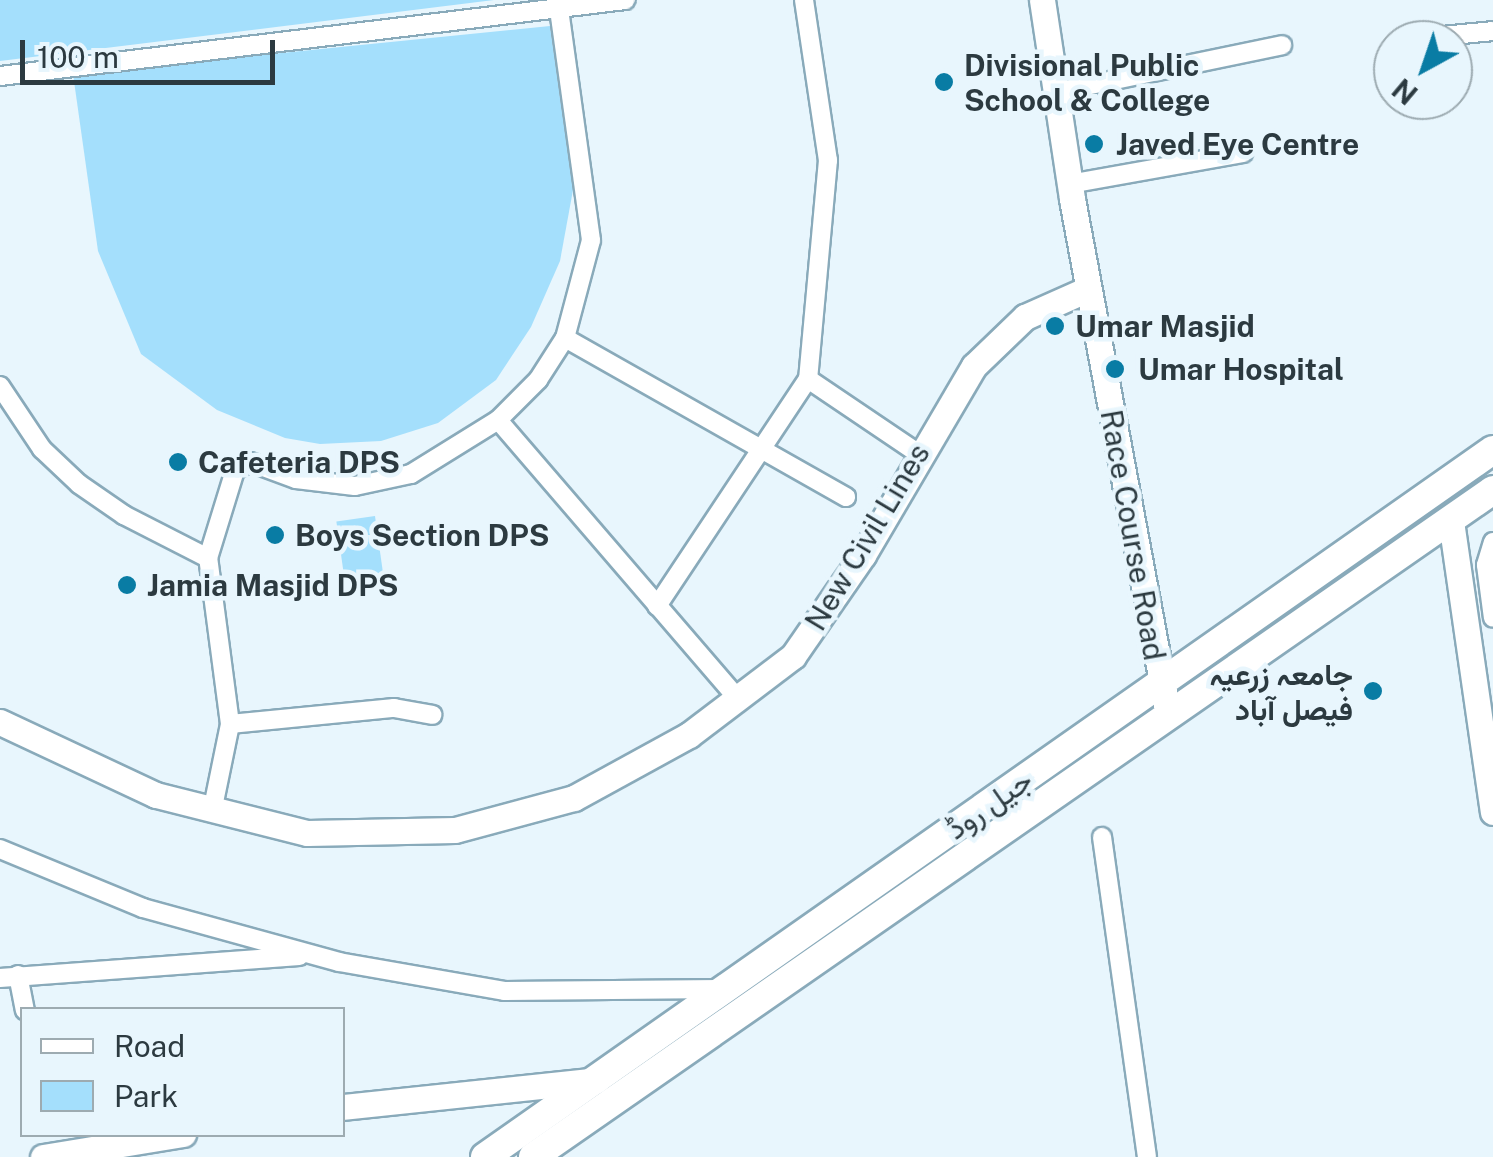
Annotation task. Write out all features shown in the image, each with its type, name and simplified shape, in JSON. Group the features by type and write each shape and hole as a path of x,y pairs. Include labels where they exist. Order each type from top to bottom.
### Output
{"main road":[{"name":"جیل روڈ","path":"485,1157 1493,450"},
{"name":"جیل روڈ","path":"536,1156 1493,490"}],"street":[{"path":"0,76 625,0"},
{"path":"658,606 808,379 828,160 804,0"},
{"name":"Race Course Road","path":"1042,0 1088,289 1168,714"},
{"path":"212,812 230,724 208,558 235,470 250,462 296,479 355,486 411,474 498,420 538,380 565,338 591,240 559,9"},
{"path":"1056,92 1282,45"},
{"path":"1070,184 1243,153"},
{"name":"New Civil Lines","path":"0,722 80,764 212,812 307,833 454,830 574,798 676,744 793,656 829,608 919,454 987,354 1025,316 1088,289"},
{"path":"565,338 846,497"},
{"path":"808,379 919,454"},
{"path":"0,386 42,449 80,484 124,515 208,558"},
{"path":"498,420 738,700"},
{"path":"1452,521 1493,812"},
{"path":"1493,542 1486,564 1493,618"},
{"path":"230,724 394,708 432,715"},
{"path":"1102,837 1147,1157"},
{"path":"0,849 143,908 312,954 505,991 727,989"},
{"path":"24,1007 9,976 312,954"},
{"path":"345,1107 596,1080"},
{"path":"46,1157 165,1137"}],"green space":[{"path":"0,0 494,0 0,61"},
{"path":"550,26 573,190 560,261 531,327 496,380 438,423 381,441 320,444 285,438 217,410 141,354 98,251 73,74"},
{"path":"375,516 385,584 346,590 336,521"}],"place":[{"name":"Divisional Public School & College","path":"944,82"},
{"name":"Javed Eye Centre","path":"1094,144"},
{"name":"Umar Masjid","path":"1055,326"},
{"name":"Umar Hospital","path":"1115,369"},
{"name":"Cafeteria DPS","path":"178,462"},
{"name":"Boys Section DPS","path":"275,535"},
{"name":"Jamia Masjid DPS","path":"127,585"},
{"name":"جامعہ زرعیہ فیصل آباد","path":"1373,691"}]}
